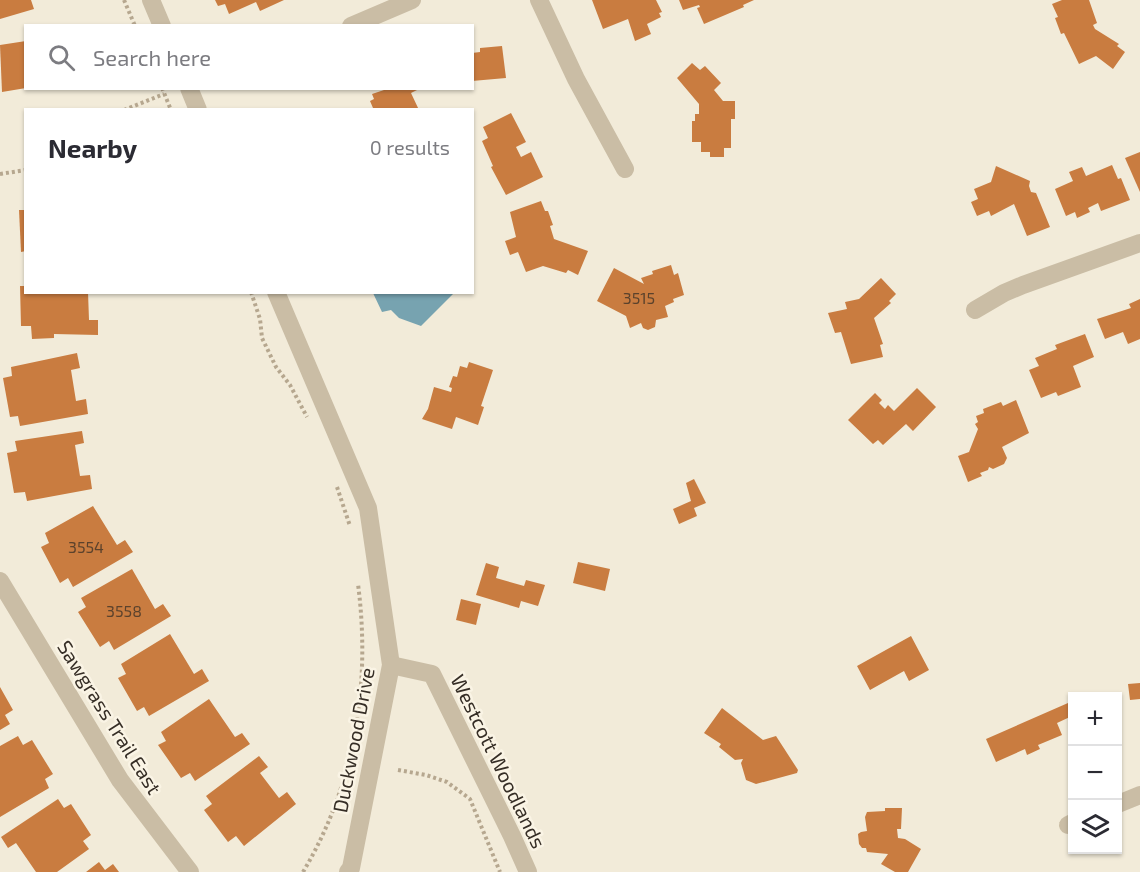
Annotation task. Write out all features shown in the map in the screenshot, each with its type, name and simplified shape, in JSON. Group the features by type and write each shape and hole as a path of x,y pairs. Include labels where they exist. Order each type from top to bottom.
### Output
{"street":[{"path":"151,0 161,24"},
{"path":"356,24 412,0"},
{"path":"539,0 576,79 625,170"},
{"path":"193,90 198,108"},
{"path":"975,310 1023,285 1140,243"},
{"name":"Duckwood Drive","path":"277,294 368,508 391,665 351,868 348,872"},
{"name":"Sawgrass Trail East","path":"0,581 120,780 190,872"},
{"name":"Westcott Woodlands","path":"391,665 432,674 528,872"},
{"path":"1122,802 1140,795"}],"path":[{"path":"124,0 134,24"},
{"path":"163,90 170,108"},
{"path":"129,108 164,94"},
{"path":"0,174 24,170"},
{"path":"252,294 260,319 262,338 276,367 290,385 308,419"},
{"path":"336,485 350,524 351,534"},
{"path":"303,872 334,811 353,747 363,661 362,617 357,577"},
{"path":"398,770 426,775 447,782 470,799 500,872"}],"water":[{"path":"373,294 453,294 421,326 399,318 391,310 382,312"}],"building":[{"path":"0,0 31,0 34,9 0,19"},
{"path":"215,0 284,0 260,11 256,2 229,14 225,4 218,6"},
{"path":"592,0 656,0 662,12 659,13 661,17 647,24 651,34 635,41 628,19 603,29"},
{"path":"679,0 754,0 743,5 744,7 704,24 697,8 700,7 699,5 683,10"},
{"path":"1062,0 1089,0 1097,23 1093,25 1095,29 1119,44 1117,46 1125,52 1113,69 1096,56 1079,64 1064,33 1061,34 1055,18 1058,17 1052,4"},
{"path":"24,41 24,88 2,92 0,45"},
{"path":"502,46 506,78 474,81 474,53 480,52 480,48"},
{"path":"692,63 700,70 705,66 721,83 714,90 723,101 735,101 735,119 731,119 731,148 724,148 724,157 710,157 710,152 701,152 701,142 692,142 692,121 695,121 695,114 699,114 699,104 677,78"},
{"path":"384,90 417,90 411,93 418,108 373,108 370,101 374,99 372,94"},
{"path":"511,113 526,142 516,147 521,157 531,152 543,177 506,195 491,167 493,166 482,141 488,138 483,127"},
{"path":"1140,152 1140,192 1125,158"},
{"path":"1112,165 1118,179 1121,178 1130,200 1101,211 1098,203 1088,208 1090,212 1077,218 1075,212 1066,216 1055,189 1073,181 1069,172 1082,167 1086,176"},
{"path":"996,166 1030,181 1031,192 1036,193 1050,227 1027,236 1014,204 991,216 989,211 977,216 971,202 978,199 974,189 991,182"},
{"path":"541,201 553,225 550,226 554,239 588,251 578,275 568,270 566,273 543,266 526,272 518,252 510,255 505,241 516,237 510,212"},
{"path":"19,210 24,210 24,251 21,252"},
{"path":"671,265 674,275 678,273 684,295 673,299 674,302 665,306 668,317 656,320 655,327 648,330 643,328 641,323 630,328 626,316 597,301 614,268 644,284 641,278 653,274 652,271"},
{"path":"881,278 896,294 889,301 891,303 874,318 883,344 880,345 883,357 851,364 841,332 835,333 828,313 847,309 845,302 859,299"},
{"path":"20,286 24,286 24,294 88,294 89,320 98,320 98,335 54,334 54,338 32,339 31,326 21,326"},
{"path":"1140,299 1140,339 1128,344 1123,332 1105,339 1097,319 1131,308 1129,304"},
{"path":"1085,334 1094,357 1073,366 1081,387 1058,396 1056,392 1041,398 1029,370 1039,366 1035,358 1057,349 1055,345"},
{"path":"77,353 80,368 71,370 76,401 86,399 88,414 20,426 18,416 10,417 3,378 12,376 11,367"},
{"path":"469,362 493,370 481,406 484,407 478,425 456,417 452,429 422,419 428,409 434,387 451,392 452,388 449,387 453,376 457,377 460,366 467,368"},
{"path":"917,388 936,407 913,431 906,424 883,445 878,440 873,444 848,420 875,393 882,400 879,403 885,409 888,405 894,411"},
{"path":"1016,400 1029,433 1002,447 1007,458 1004,464 993,469 989,467 988,470 980,473 982,476 968,482 958,456 969,452 978,429 975,424 978,422 976,416 984,413 983,409 1001,402 1003,406"},
{"path":"82,431 84,443 75,445 80,476 90,475 92,489 27,501 25,492 14,493 7,453 17,451 15,441"},
{"path":"694,479 706,503 694,508 697,516 679,524 673,509 691,501 686,483"},
{"path":"93,506 117,545 125,540 133,552 73,587 68,578 60,583 41,547 49,543 45,533"},
{"path":"578,562 610,569 605,591 573,583"},
{"path":"486,563 499,567 496,578 524,586 526,580 545,585 538,606 521,601 519,608 476,595"},
{"path":"132,569 155,609 163,604 171,616 114,650 109,641 100,647 78,612 86,607 81,598"},
{"path":"461,599 481,604 476,625 456,620"},
{"path":"170,634 194,674 202,669 209,681 149,716 144,707 137,711 118,678 126,674 121,664"},
{"path":"911,636 929,670 909,681 904,671 870,690 857,666"},
{"path":"1140,683 1140,699 1130,700 1128,684"},
{"path":"0,687 13,710 5,715 10,724 0,730"},
{"path":"209,699 235,737 242,733 250,744 195,781 190,773 181,778 158,745 166,741 161,732"},
{"path":"1068,703 1068,718 1057,723 1062,735 1038,745 1040,749 1027,755 1025,749 996,762 986,739"},
{"path":"722,708 763,740 776,736 798,770 797,773 756,784 746,780 741,763 743,759 735,760 719,747 721,744 704,733"},
{"path":"18,736 23,745 32,740 53,774 45,779 49,788 0,817 0,746"},
{"path":"259,756 268,767 260,773 279,798 287,792 296,804 244,846 236,836 228,842 204,810 212,804 206,796"},
{"path":"58,799 64,808 71,804 91,835 83,841 89,849 57,872 36,872 16,843 8,848 1,837"},
{"path":"885,808 902,808 901,829 897,829 898,838 905,839 921,849 908,872 895,872 881,864 888,854 867,852 866,848 862,848 859,844 858,834 867,831 865,817 867,812 885,811"},
{"path":"99,862 105,870 113,864 119,872 86,872"}]}
